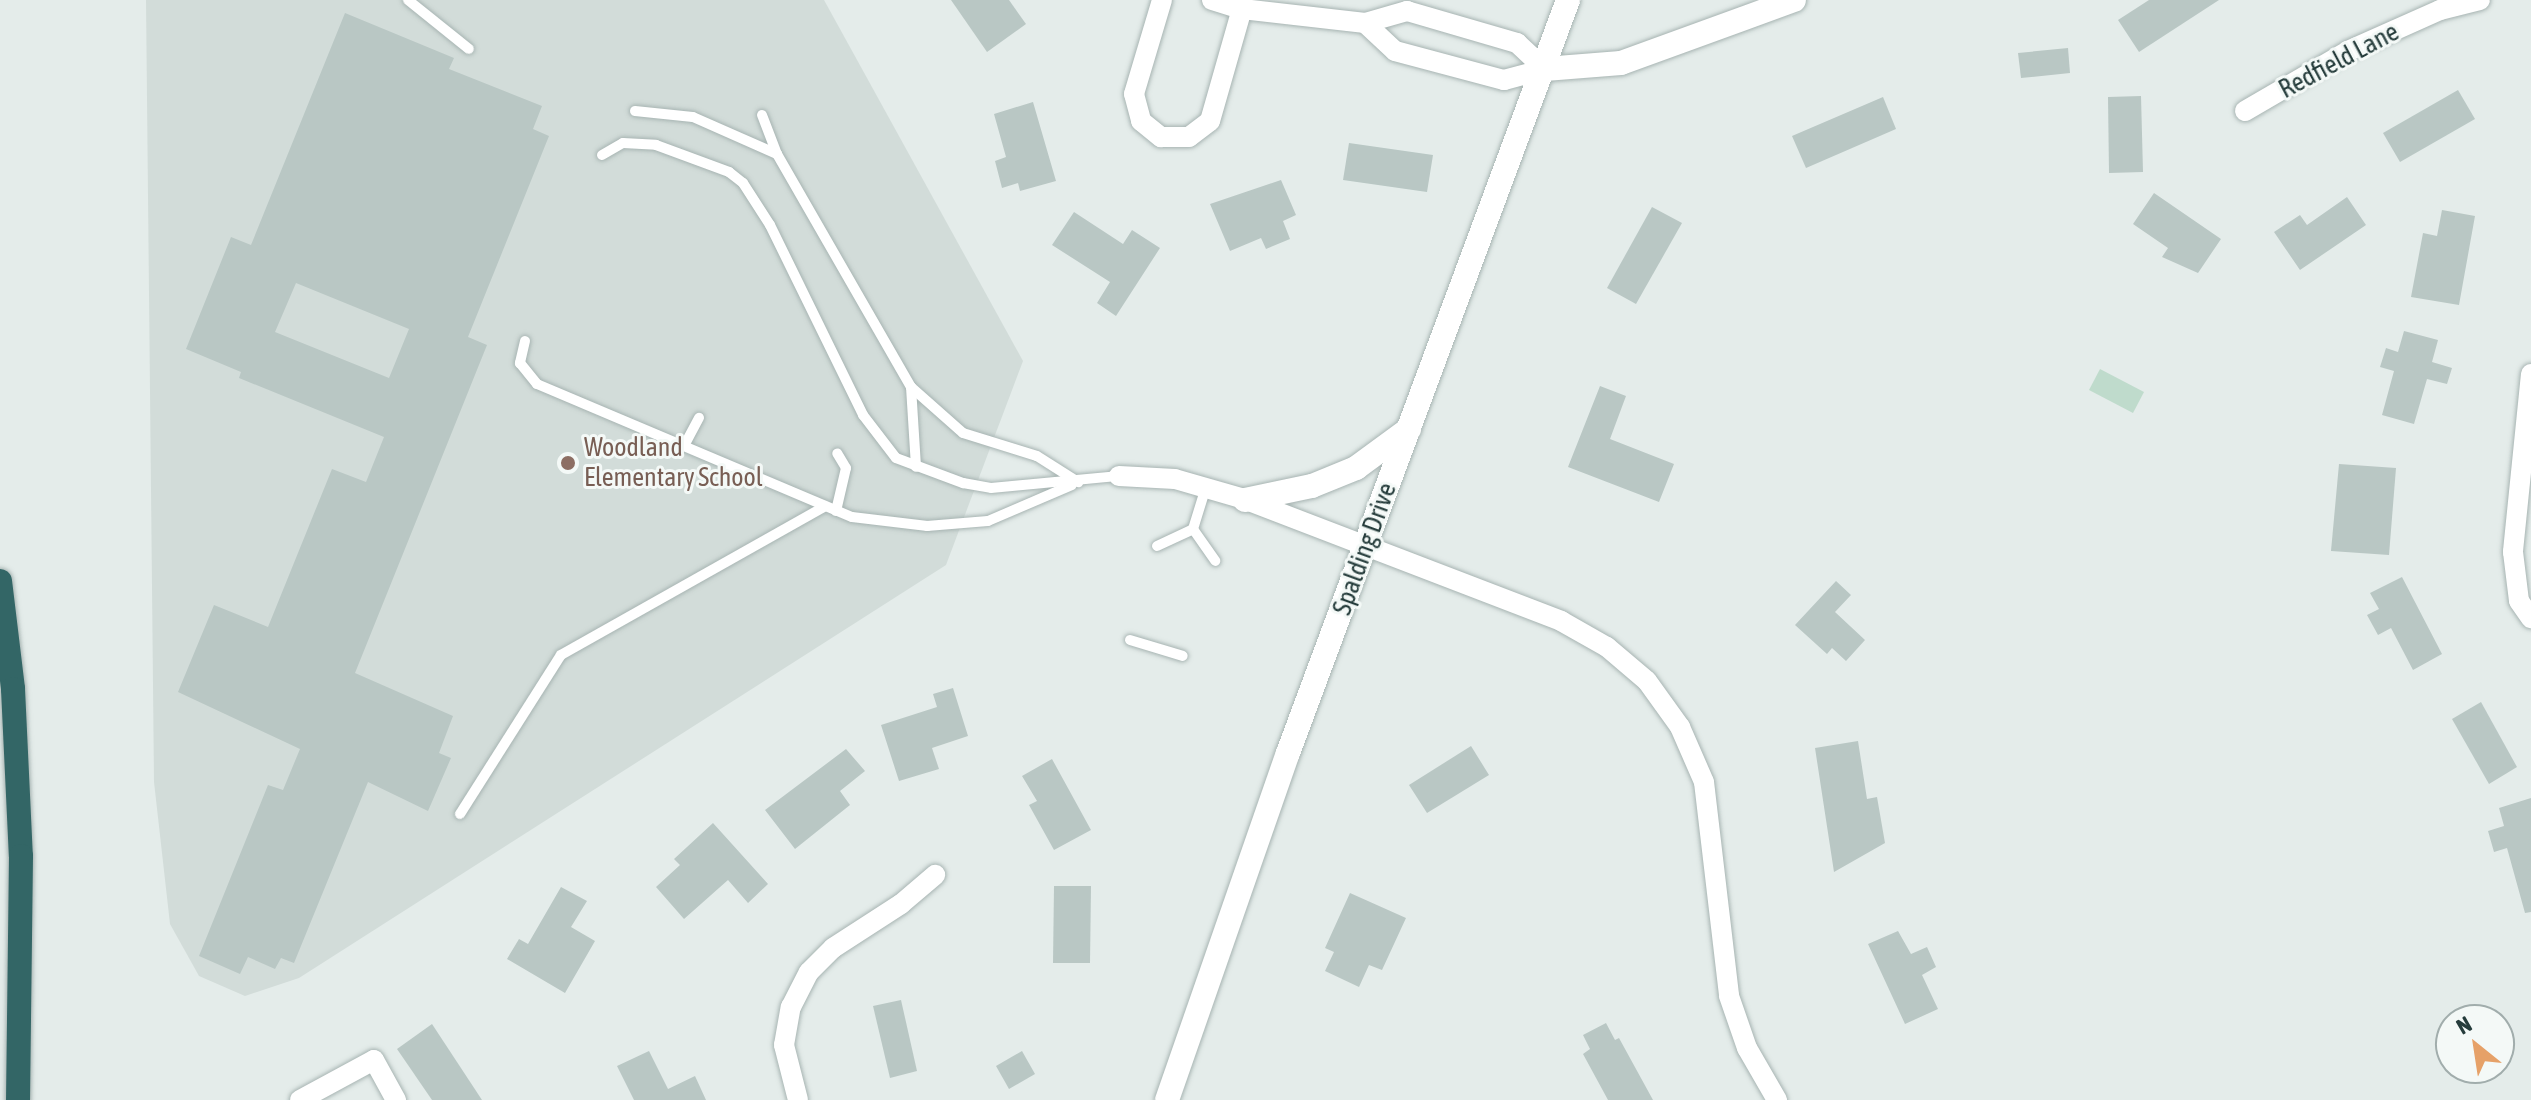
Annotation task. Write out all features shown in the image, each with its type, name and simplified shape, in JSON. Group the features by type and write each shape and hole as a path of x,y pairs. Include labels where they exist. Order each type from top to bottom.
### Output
{"highway":[{"path":"0,581 13,689 21,856 18,1100"}],"street":[{"path":"1162,0 1134,94 1141,121 1161,137 1189,137 1210,121 1242,9"},
{"path":"1212,0 1242,9 1365,23 1407,11 1517,43 1545,69"},
{"name":"Spalding Drive","path":"1167,1100 1364,549 1545,69 1568,0"},
{"path":"1365,23 1395,51 1504,80 1545,69 1621,63 1794,0"},
{"name":"Redfield Lane","path":"2245,111 2348,51 2440,10 2480,0"},
{"path":"2531,374 2513,552 2519,601 2531,618"},
{"path":"1245,500 1312,486 1356,468 1409,429"},
{"path":"1119,476 1175,479 1206,487 1561,621 1607,647 1647,681 1680,727 1704,782 1729,996 1747,1048 1777,1100"},
{"path":"798,1100 784,1045 791,1007 809,972 833,948 901,904 935,875"},
{"path":"300,1100 374,1060 396,1100"}],"lane":[{"path":"408,0 469,49"},
{"path":"635,111 693,117 777,154"},
{"path":"762,115 777,154 911,387 963,433 1037,456 1078,482"},
{"path":"602,155 623,143 640,142 729,172 743,183 770,225 863,415 896,458 916,467 991,488 1119,476"},
{"path":"525,341 520,363 537,384 836,511 865,520 927,526 988,521 1078,482"},
{"path":"911,387 916,467"},
{"path":"684,446 699,418"},
{"path":"836,511 846,468 837,453"},
{"path":"1157,546 1193,529 1206,487"},
{"path":"460,814 561,655 825,506"},
{"path":"1193,529 1215,561"},
{"path":"1130,640 1183,656"}],"shaded area":[{"name":"Woodland Elementary School","path":"146,0 824,0 1023,361 946,565 299,978 245,996 199,976 170,924 154,782"}],"green space":[{"path":"2100,369 2144,392 2133,413 2089,390"}],"building":[{"path":"951,0 1009,0 1026,24 987,52"},
{"path":"2149,0 2219,0 2139,52 2118,20"},
{"path":"345,13 454,58 449,69 542,106 533,129 549,136 468,337 487,345 355,673 453,716 439,753 451,758 428,811 368,782 294,963 281,958 275,969 248,957 240,974 199,956 268,785 283,790 300,749 178,692 214,605 268,627 332,469 366,482 384,437 239,378 241,372 186,349 231,237 251,245","holes":["296,283 409,329 389,378 275,332"]},
{"path":"2068,48 2070,73 2021,78 2018,53"},
{"path":"2458,90 2475,119 2400,162 2383,133"},
{"path":"2141,96 2143,172 2109,173 2108,97"},
{"path":"1883,97 1896,129 1806,168 1792,136"},
{"path":"1033,102 1056,181 1020,191 1018,183 1002,188 995,161 1006,157 994,114"},
{"path":"1349,143 1433,155 1427,192 1343,180"},
{"path":"1281,180 1296,215 1283,221 1290,239 1266,249 1261,238 1230,251 1210,204"},
{"path":"2154,193 2221,239 2198,273 2162,257 2168,248 2133,224"},
{"path":"2347,197 2366,225 2300,270 2274,232 2300,215 2307,225"},
{"path":"1652,207 1682,223 1636,304 1607,288"},
{"path":"2442,210 2475,216 2459,305 2411,297 2423,233 2437,236"},
{"path":"1074,212 1123,244 1132,230 1160,248 1116,316 1097,303 1110,282 1052,245"},
{"path":"2404,331 2438,340 2432,362 2452,368 2447,384 2427,379 2414,424 2382,415 2394,371 2380,367 2386,348 2398,352"},
{"path":"1600,386 1626,396 1610,439 1674,464 1659,502 1568,467"},
{"path":"2339,464 2396,468 2389,555 2331,551"},
{"path":"2402,577 2442,654 2413,670 2391,628 2378,635 2367,615 2379,609 2370,593"},
{"path":"1836,581 1851,595 1835,612 1865,640 1846,661 1832,648 1827,654 1795,625"},
{"path":"953,688 968,736 932,748 939,769 899,781 881,725 937,707 933,694"},
{"path":"2481,702 2517,767 2489,784 2452,719"},
{"path":"1858,741 1867,799 1877,797 1885,843 1834,872 1815,748"},
{"path":"1471,746 1489,775 1427,813 1409,785"},
{"path":"846,749 865,771 840,791 850,805 795,849 765,810"},
{"path":"1052,759 1091,830 1054,850 1029,805 1037,801 1022,776"},
{"path":"2531,798 2531,912 2525,913 2507,848 2494,852 2488,831 2504,826 2499,808"},
{"path":"713,823 768,884 748,903 728,880 684,919 656,887 680,865 674,859"},
{"path":"1054,886 1091,886 1090,963 1053,963"},
{"path":"561,887 587,901 571,927 595,941 565,993 507,959 519,939 528,944"},
{"path":"1350,893 1406,918 1382,970 1369,965 1359,987 1325,971 1334,952 1325,948"},
{"path":"1898,931 1911,954 1927,947 1936,967 1922,975 1938,1009 1905,1024 1868,944"},
{"path":"901,1000 917,1071 890,1078 873,1006"},
{"path":"1606,1023 1615,1040 1619,1038 1653,1100 1608,1100 1583,1054 1590,1049 1583,1035"},
{"path":"432,1024 482,1100 432,1100 397,1049"},
{"path":"649,1051 668,1089 695,1076 706,1100 634,1100 617,1066"},
{"path":"1022,1051 1035,1074 1009,1089 996,1066"}],"place":[{"name":"Woodland Elementary School","path":"568,463"}]}
